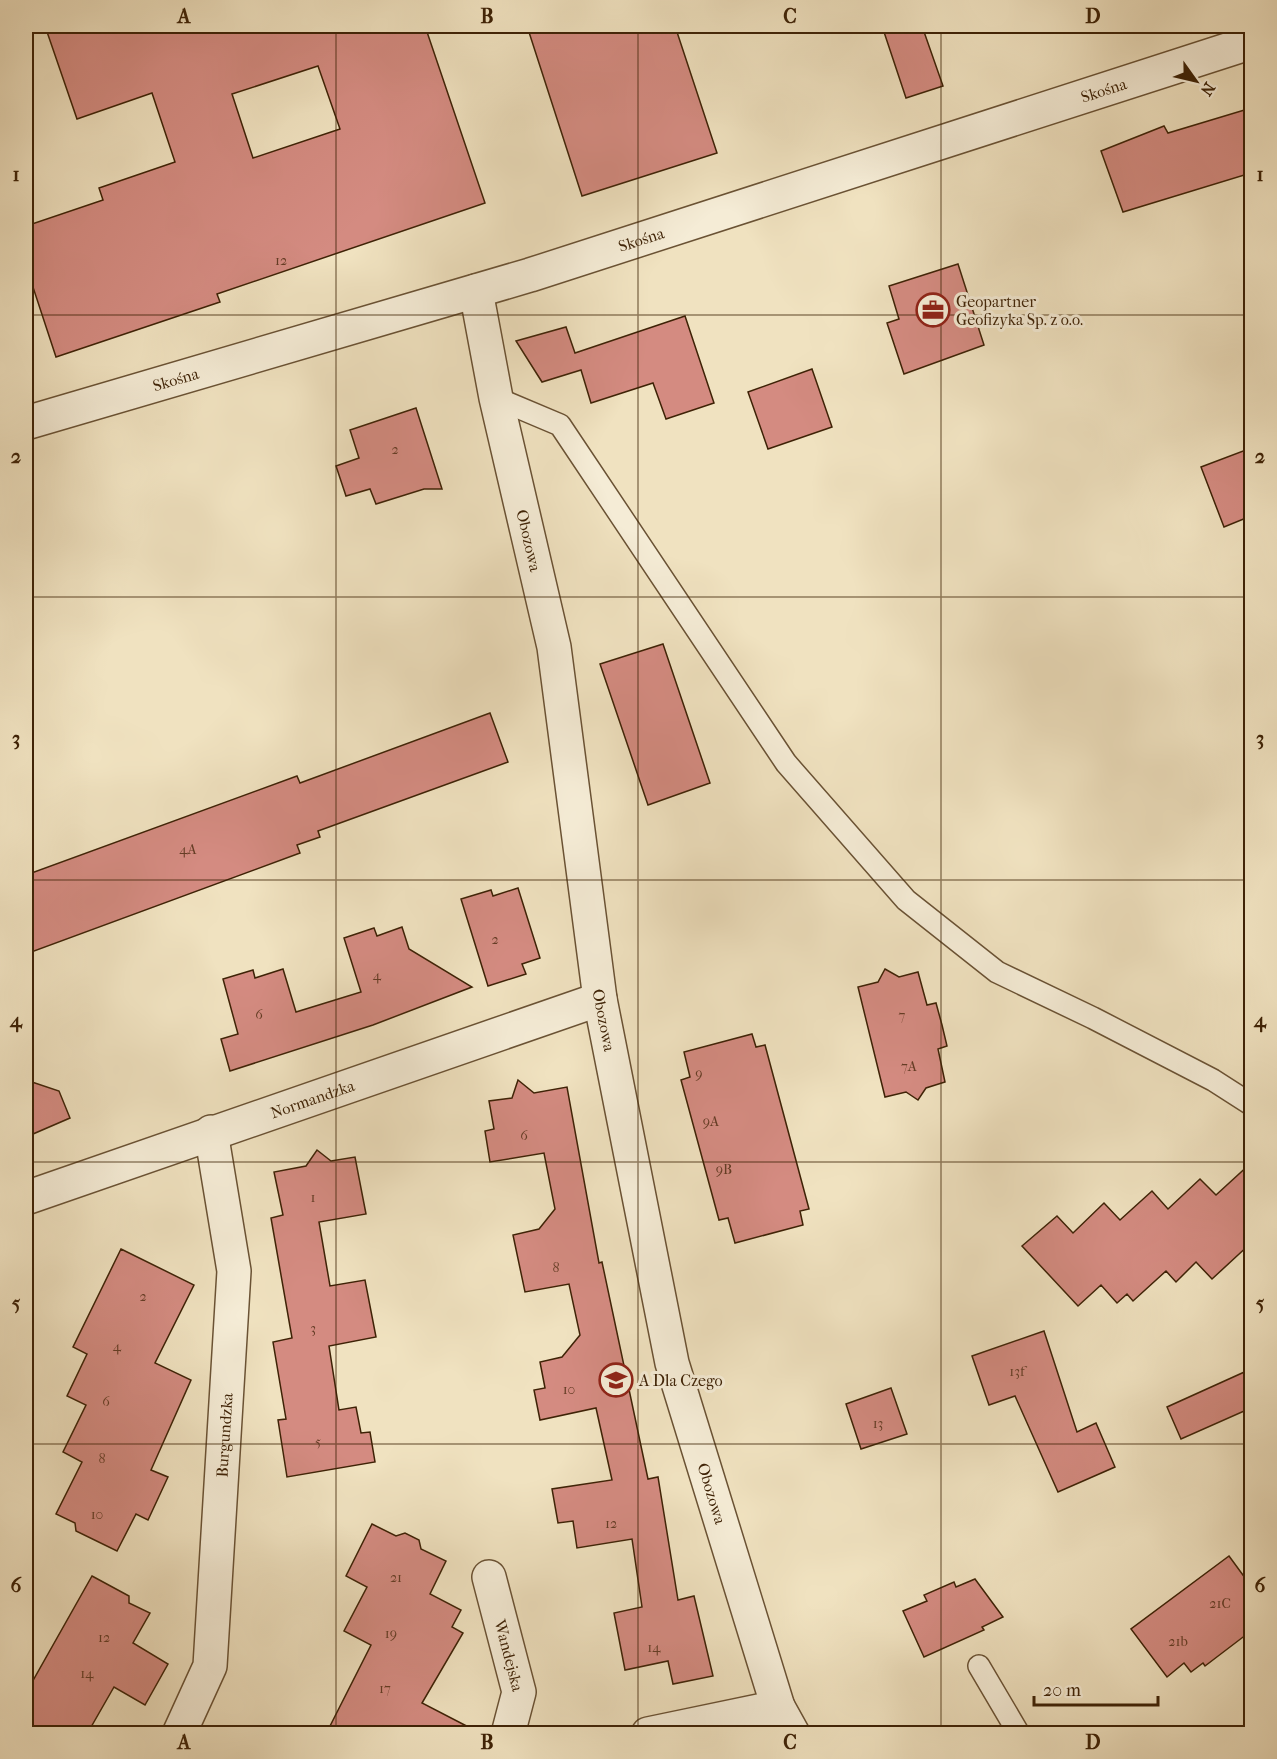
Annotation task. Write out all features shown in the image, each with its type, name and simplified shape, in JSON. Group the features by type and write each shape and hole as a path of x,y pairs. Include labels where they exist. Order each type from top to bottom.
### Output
{"street":[{"name":"Skośna","path":"26,423 476,291 1251,42"},
{"name":"Obozowa","path":"476,291 496,398 554,647 600,999 672,1363 785,1720"},
{"name":"Normandzka","path":"26,1198 600,999"},
{"name":"Burgundzka","path":"179,1734 210,1666 234,1271 211,1132"},
{"name":"Wandejska","path":"489,1577 519,1692 508,1734"},
{"path":"648,1734 785,1720"}],"lane":[{"path":"496,398 560,425 786,763 906,900 997,972 1203,1075 1251,1105"},
{"path":"979,1666 1019,1734"}],"building":[{"path":"45,26 425,26 485,203 217,294 220,302 56,357 26,266 26,226 103,200 99,188 175,162 152,93 77,119","holes":["318,66 340,129 253,158 232,94"]},
{"path":"527,26 675,26 717,153 582,196"},
{"path":"882,26 922,26 943,86 906,98"},
{"path":"1251,108 1251,173 1123,212 1101,151 1164,126 1168,133"},
{"path":"958,264 984,345 904,374 887,323 899,319 889,286"},
{"path":"685,316 714,403 666,419 653,383 591,403 581,370 542,382 516,341 566,327 575,353"},
{"path":"812,369 832,427 768,449 748,392"},
{"path":"416,408 442,489 424,489 376,504 370,489 346,496 336,466 359,458 350,430"},
{"path":"1251,448 1251,516 1224,527 1201,467"},
{"path":"663,644 710,783 648,805 600,664"},
{"path":"490,713 508,762 318,831 320,837 297,845 300,853 26,954 26,875 297,776 300,783"},
{"path":"518,888 540,958 522,964 526,974 488,986 461,899 491,890 493,896"},
{"path":"402,927 409,949 472,987 373,1025 230,1071 221,1039 238,1034 223,979 253,970 255,978 283,969 296,1012 361,992 344,938 374,928 377,936"},
{"path":"885,969 899,977 918,972 927,1005 936,1003 942,1025 947,1046 938,1049 945,1082 926,1088 918,1100 906,1092 885,1097 858,987 878,982"},
{"path":"752,1034 756,1047 765,1045 809,1209 800,1211 803,1225 735,1243 728,1218 719,1220 681,1080 690,1077 684,1052"},
{"path":"26,1080 59,1091 70,1118 26,1137"},
{"path":"518,1080 534,1093 567,1087 599,1263 602,1262 648,1479 658,1477 678,1600 694,1596 713,1676 673,1684 668,1661 625,1670 614,1613 642,1607 632,1539 577,1548 573,1521 558,1523 552,1489 612,1480 596,1408 540,1420 534,1390 545,1388 540,1362 562,1357 580,1335 569,1284 525,1292 513,1235 539,1229 555,1209 544,1153 490,1162 485,1131 494,1129 489,1101 512,1098"},
{"path":"317,1150 331,1161 355,1157 366,1214 319,1222 330,1286 365,1280 376,1337 329,1346 339,1410 356,1407 361,1433 370,1432 375,1462 287,1477 278,1420 286,1419 273,1342 292,1338 271,1218 283,1215 274,1172 306,1166"},
{"path":"1251,1163 1251,1243 1212,1279 1196,1262 1176,1282 1166,1271 1133,1301 1127,1294 1117,1303 1101,1285 1078,1306 1022,1246 1057,1216 1073,1233 1104,1203 1120,1220 1152,1191 1168,1209 1200,1179 1216,1195"},
{"path":"121,1249 194,1285 155,1363 191,1380 151,1470 168,1477 148,1520 136,1514 117,1551 76,1531 75,1523 56,1514 82,1462 63,1452 86,1405 67,1396 87,1354 73,1347"},
{"path":"1044,1331 1077,1432 1096,1423 1115,1467 1058,1492 1015,1396 989,1405 972,1356"},
{"path":"1251,1369 1251,1408 1181,1439 1167,1407"},
{"path":"891,1388 907,1434 861,1449 846,1404"},
{"path":"372,1524 396,1536 405,1533 419,1540 421,1549 446,1561 430,1594 461,1610 452,1627 463,1633 422,1703 482,1734 326,1734 371,1645 344,1631 367,1587 346,1576"},
{"path":"1229,1556 1251,1586 1251,1631 1205,1666 1203,1663 1191,1672 1184,1663 1167,1677 1131,1629"},
{"path":"92,1576 129,1596 129,1603 150,1613 133,1643 168,1664 145,1705 114,1687 87,1734 26,1734 26,1693"},
{"path":"975,1579 1003,1617 982,1627 984,1630 924,1657 903,1611 927,1601 924,1595 954,1582 956,1587"}],"place":[{"name":"Geopartner Geofizyka Sp. z o.o.","path":"933,310"},
{"name":"A Dla Czego","path":"616,1380"}]}
